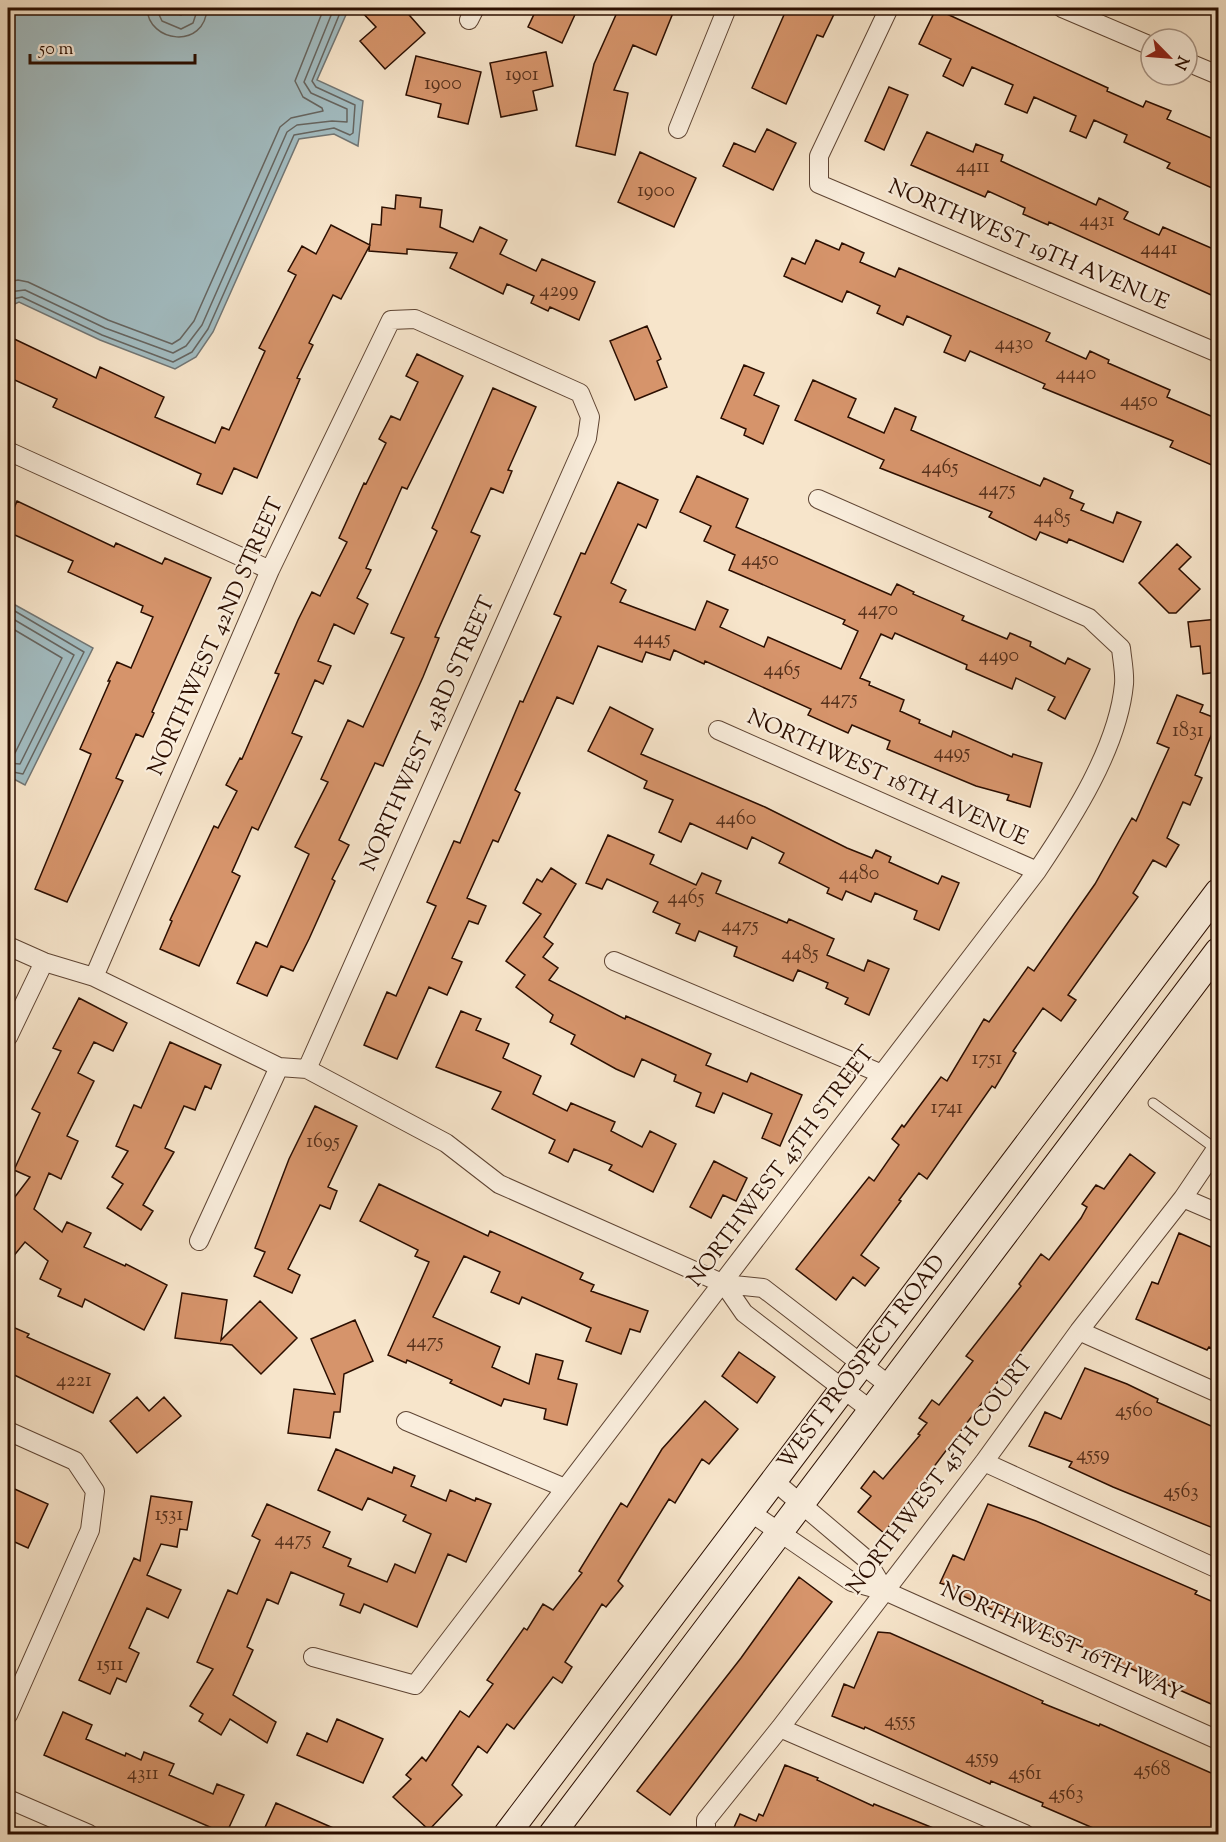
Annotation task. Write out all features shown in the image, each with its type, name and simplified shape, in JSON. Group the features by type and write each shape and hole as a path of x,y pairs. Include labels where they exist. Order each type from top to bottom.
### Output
{"main road":[{"name":"WEST PROSPECT ROAD","path":"507,1834 1218,892"},
{"name":"WEST PROSPECT ROAD","path":"552,1834 1218,951"}],"street":[{"path":"678,129 727,8"},
{"name":"NORTHWEST 19TH AVENUE","path":"889,8 819,156 819,184 1218,353"},
{"path":"1062,8 1139,41"},
{"path":"1199,67 1218,75"},
{"name":"NORTHWEST 42ND STREET","path":"94,977 270,570 391,320 415,319 580,393 590,417"},
{"name":"NORTHWEST 43RD STREET","path":"307,1069 586,438 590,417"},
{"path":"8,450 270,570"},
{"name":"NORTHWEST 45TH STREET","path":"313,1657 415,1685 724,1284 1037,871 1078,810 1113,730 1124,684 1121,648 1089,618 818,499"},
{"name":"NORTHWEST 18TH AVENUE","path":"718,730 1037,871"},
{"path":"8,946 44,962 94,977 279,1067 307,1069 446,1143 499,1184 724,1284 763,1288 890,1386"},
{"path":"614,961 882,1074"},
{"path":"8,1037 44,962"},
{"path":"199,1241 279,1067"},
{"name":"NORTHWEST 45TH COURT","path":"706,1834 706,1820 780,1728 984,1462 1079,1330 1183,1198 1217,1147"},
{"path":"1183,1198 1218,1214"},
{"path":"724,1284 744,1313 872,1411"},
{"path":"1079,1330 1218,1393"},
{"path":"406,1421 565,1488"},
{"path":"8,1431 75,1461 95,1491 90,1530 8,1715"},
{"path":"984,1462 1218,1569"},
{"path":"774,1481 866,1559 885,1591"},
{"name":"NORTHWEST 16TH WAY","path":"750,1512 852,1582 885,1591 1218,1740"},
{"path":"780,1728 1025,1834"},
{"path":"8,1799 89,1834"}],"lane":[{"path":"1152,1103 1217,1147"}],"water":[{"path":"8,8 164,8 181,15 185,8 349,8 317,80 363,101 358,146 334,134 299,139 213,332 196,357 175,369 100,340 19,302 8,307"},
{"path":"8,601 93,648 25,785 8,776"}],"building":[{"path":"358,8 403,8 425,33 385,69 360,41 376,27"},
{"path":"537,8 578,8 562,43 528,27"},
{"path":"619,8 675,8 656,55 633,45 614,90 628,93 615,155 576,146 594,64"},
{"path":"787,8 837,8 823,37 817,35 786,104 752,88"},
{"path":"936,9 1108,88 1107,91 1143,107 1146,101 1171,111 1167,119 1218,141 1218,173 1212,188 1167,168 1170,163 1124,142 1127,135 1094,120 1086,138 1070,131 1076,116 1034,97 1027,113 1005,104 1013,85 972,67 963,86 943,76 951,59 919,44"},
{"path":"546,52 553,86 533,91 537,110 501,117 490,63"},
{"path":"416,56 481,72 468,124 438,117 441,104 406,95"},
{"path":"889,87 908,95 884,150 865,141"},
{"path":"767,129 796,143 773,190 723,166 734,143 755,152"},
{"path":"927,132 973,152 976,144 1003,155 1001,161 1096,205 1099,198 1128,212 1124,219 1159,235 1163,227 1218,251 1218,298 1049,222 1048,225 1023,214 1025,208 988,191 985,197 911,165"},
{"path":"640,152 696,178 674,227 618,202"},
{"path":"396,195 421,198 420,207 442,210 440,227 473,242 480,227 507,240 500,254 536,271 542,259 595,282 579,320 550,307 548,311 531,303 534,296 507,284 503,294 450,268 457,253 407,249 407,254 369,251 372,224 381,225 382,207 395,209"},
{"path":"331,225 370,245 341,299 333,295 309,343 313,345 297,378 300,379 257,478 234,468 222,494 197,484 201,474 53,407 57,399 8,377 8,336 96,378 100,367 164,397 155,417 215,443 222,427 229,430 265,351 259,348 296,275 288,271 302,246 316,254"},
{"path":"816,240 839,250 842,243 864,253 860,262 895,277 899,268 1050,333 1046,341 1086,359 1090,351 1109,360 1108,363 1170,390 1167,397 1218,419 1218,455 1214,466 1170,447 1173,441 1043,388 1045,384 970,351 965,361 944,352 951,336 907,316 903,325 877,313 880,306 847,291 842,302 784,276 792,258 805,264"},
{"path":"647,326 661,359 657,361 667,387 635,400 610,341"},
{"path":"417,354 463,376 407,489 402,487 366,568 371,570 357,598 368,604 354,634 334,624 318,661 331,666 323,684 315,680 292,733 302,737 258,830 252,827 232,872 240,876 199,966 160,949 172,921 170,920 214,826 218,828 237,791 226,785 240,758 242,759 279,674 275,673 298,620 312,592 320,596 347,542 339,538 364,483 366,484 386,443 379,439 391,416 400,420 418,382 406,376"},
{"path":"744,365 764,373 754,395 779,406 763,444 744,435 746,429 721,418"},
{"path":"813,380 856,399 848,417 884,433 895,408 916,417 911,430 1040,486 1044,478 1073,491 1070,498 1084,504 1081,510 1113,523 1117,512 1141,522 1123,562 1069,539 1067,543 1040,532 1036,540 989,517 992,512 880,468 884,460 795,420"},
{"path":"493,388 536,407 508,470 512,471 503,493 491,488 471,532 480,536 435,637 439,638 423,677 383,766 375,763 339,840 349,845 332,879 335,881 309,939 293,971 281,966 267,996 237,983 256,942 267,947 309,854 295,847 328,782 321,779 348,720 363,727 404,638 391,633 437,531 432,528"},
{"path":"697,476 748,499 736,527 891,595 897,584 914,592 913,594 964,616 962,620 1007,639 1010,633 1031,642 1030,646 1065,664 1068,658 1090,669 1065,719 1048,710 1055,697 1016,678 1012,689 966,669 967,665 895,633 892,639 881,634 860,678 870,682 869,685 904,700 900,711 920,720 919,723 951,737 953,731 1012,757 1013,754 1042,763 1030,807 1007,800 1009,795 976,786 887,749 890,741 852,725 848,733 808,715 811,709 705,661 704,664 674,650 670,660 646,652 642,662 598,646 573,704 557,697 515,790 520,793 498,842 493,840 467,898 486,906 478,924 469,921 452,958 462,962 447,995 429,987 397,1059 364,1045 387,992 396,996 436,906 427,902 454,841 460,843 520,701 523,702 561,617 554,614 581,553 585,554 618,482 658,500 646,528 638,524 611,583 626,590 620,602 695,630 707,601 728,610 720,627 764,647 768,637 841,669 858,631 843,624 845,620 729,570 735,555 704,541 711,526 680,512"},
{"path":"17,501 114,547 116,543 162,564 165,558 211,578 143,737 136,734 116,778 123,781 67,902 35,889 91,754 80,749 110,681 108,681 117,662 131,668 153,617 141,612 143,606 68,572 73,561 8,532 8,523"},
{"path":"1177,544 1191,557 1179,569 1200,589 1176,613 1169,613 1139,583"},
{"path":"1218,619 1218,672 1203,674 1200,646 1191,647 1188,622"},
{"path":"1177,695 1203,705 1200,712 1218,719 1195,775 1202,778 1190,805 1183,802 1167,838 1179,845 1166,867 1153,860 1133,893 1138,897 1068,995 1076,1000 1061,1021 1043,1008 1013,1051 1016,1053 995,1088 992,1086 927,1179 919,1173 899,1200 901,1201 861,1255 879,1268 865,1286 853,1277 836,1300 796,1269 869,1177 874,1181 899,1145 892,1139 902,1125 904,1127 941,1077 947,1081 984,1019 989,1022 1028,967 1034,971 1095,884 1132,818 1136,821 1169,748 1157,743"},
{"path":"610,707 653,729 641,754 765,807 847,848 872,858 876,850 891,857 889,862 938,884 942,876 959,883 939,930 914,919 917,911 875,893 871,902 846,891 842,900 827,893 829,888 779,863 784,853 752,837 747,849 690,823 681,842 659,832 673,800 644,788 647,781 588,751"},
{"path":"608,835 654,855 650,864 696,885 702,873 721,881 716,893 787,923 789,919 834,939 827,955 864,971 868,960 889,969 869,1015 845,1004 848,998 826,988 828,983 798,970 793,981 734,956 737,947 699,931 695,941 676,933 680,924 653,912 658,902 607,879 602,889 586,883"},
{"path":"551,868 576,884 544,937 553,944 543,957 558,968 549,980 625,1019 626,1016 711,1054 706,1065 747,1082 751,1073 802,1095 780,1146 762,1138 772,1114 723,1093 714,1113 696,1106 701,1093 674,1081 676,1075 642,1059 634,1077 616,1069 571,1044 575,1035 550,1022 553,1015 516,987 525,975 506,961 541,914 523,903 537,879 542,882"},
{"path":"79,998 127,1023 113,1051 94,1042 78,1073 94,1081 67,1136 78,1141 61,1179 49,1173 34,1209 62,1232 67,1222 91,1233 84,1247 125,1266 126,1264 167,1285 144,1330 85,1299 82,1307 58,1296 61,1289 40,1279 48,1261 25,1242 8,1263 8,1206 30,1177 14,1170 40,1113 32,1109 61,1051 53,1048"},
{"path":"461,1011 481,1019 476,1030 509,1044 503,1058 541,1076 533,1094 567,1111 571,1103 615,1122 611,1131 642,1147 650,1131 676,1144 653,1192 609,1170 612,1165 574,1149 568,1162 549,1153 555,1140 492,1109 501,1092 436,1067"},
{"path":"170,1042 221,1065 211,1089 205,1086 195,1110 184,1106 165,1148 174,1152 143,1205 153,1211 141,1230 107,1208 123,1184 112,1177 128,1151 116,1146 134,1105 141,1108"},
{"path":"315,1106 357,1126 328,1187 337,1191 330,1209 320,1205 288,1269 300,1275 292,1293 254,1276 265,1252 255,1248 289,1159"},
{"path":"1130,1154 1155,1173 884,1533 858,1512 871,1496 861,1488 874,1471 883,1479 920,1435 918,1434 927,1423 919,1418 932,1400 939,1405 973,1361 966,1356 1021,1286 1019,1284 1041,1254 1049,1260 1081,1218 1087,1207 1082,1204 1096,1185 1104,1189"},
{"path":"714,1161 747,1178 736,1201 723,1195 711,1218 690,1207"},
{"path":"379,1184 488,1236 490,1231 583,1273 580,1279 594,1285 591,1291 648,1311 640,1332 630,1329 621,1354 586,1341 591,1328 522,1297 519,1304 491,1292 500,1272 464,1256 433,1317 500,1347 492,1367 529,1384 536,1354 563,1361 558,1379 577,1384 567,1425 544,1419 546,1409 504,1399 501,1406 450,1383 452,1380 407,1360 406,1363 388,1355 429,1262 415,1256 418,1250 360,1221"},
{"path":"1179,1233 1218,1250 1218,1351 1209,1347 1207,1350 1136,1319 1152,1282 1158,1284"},
{"path":"182,1293 227,1300 221,1340 260,1301 297,1338 261,1374 232,1345 175,1338"},
{"path":"355,1320 373,1361 344,1374 340,1412 334,1412 330,1438 288,1433 294,1389 335,1394 311,1339"},
{"path":"8,1325 29,1334 27,1337 110,1374 93,1413 8,1372"},
{"path":"739,1352 775,1377 757,1403 722,1376"},
{"path":"1085,1368 1127,1384 1158,1399 1157,1402 1218,1429 1218,1530 1113,1487 1069,1467 1072,1462 1029,1446 1045,1412 1061,1419"},
{"path":"137,1397 149,1411 164,1397 181,1416 137,1453 110,1421"},
{"path":"705,1401 738,1429 709,1464 702,1459 675,1503 669,1499 618,1581 623,1586 606,1607 602,1604 565,1662 572,1667 562,1683 553,1677 514,1729 507,1724 487,1753 478,1746 452,1785 462,1795 429,1830 393,1797 411,1779 406,1775 422,1757 426,1761 460,1711 469,1717 493,1684 487,1680 524,1628 527,1630 543,1604 553,1610 582,1573 579,1571 621,1503 627,1507 662,1449"},
{"path":"336,1449 392,1473 394,1467 415,1476 411,1486 446,1501 450,1490 475,1501 476,1498 491,1504 466,1562 448,1554 417,1627 364,1604 360,1613 340,1605 344,1594 291,1572 278,1604 267,1599 247,1647 253,1650 233,1695 276,1722 267,1743 230,1719 221,1735 199,1721 203,1714 190,1706 213,1669 197,1662 228,1590 237,1594 260,1540 252,1536 267,1504 330,1532 323,1547 351,1559 348,1566 387,1582 395,1564 415,1573 431,1534 403,1521 406,1515 368,1498 362,1510 318,1490"},
{"path":"8,1486 48,1504 28,1548 8,1539"},
{"path":"151,1496 192,1502 187,1530 180,1529 177,1547 161,1544 147,1575 181,1590 168,1618 147,1608 129,1648 139,1653 126,1682 117,1678 110,1694 79,1680 134,1558 140,1561"},
{"path":"988,1504 1036,1521 1197,1591 1195,1594 1218,1604 1218,1707 1055,1635 1054,1638 950,1590 952,1587 940,1583 953,1555 964,1560"},
{"path":"799,1577 832,1602 670,1815 637,1791 741,1658"},
{"path":"878,1632 890,1633 1043,1701 1042,1703 1099,1726 1100,1724 1218,1776 1218,1834 1107,1834 1042,1806 1043,1803 991,1781 990,1784 865,1727 864,1729 832,1716 844,1684 854,1688"},
{"path":"63,1712 92,1725 86,1739 125,1756 126,1753 141,1760 144,1752 174,1764 169,1775 213,1794 217,1784 244,1795 226,1834 44,1755"},
{"path":"337,1719 383,1739 363,1783 297,1755 307,1733 327,1742"},
{"path":"785,1765 818,1778 817,1780 873,1806 874,1804 948,1834 731,1834 740,1814 756,1821 759,1814 763,1816"},
{"path":"276,1803 347,1834 262,1834"}]}
